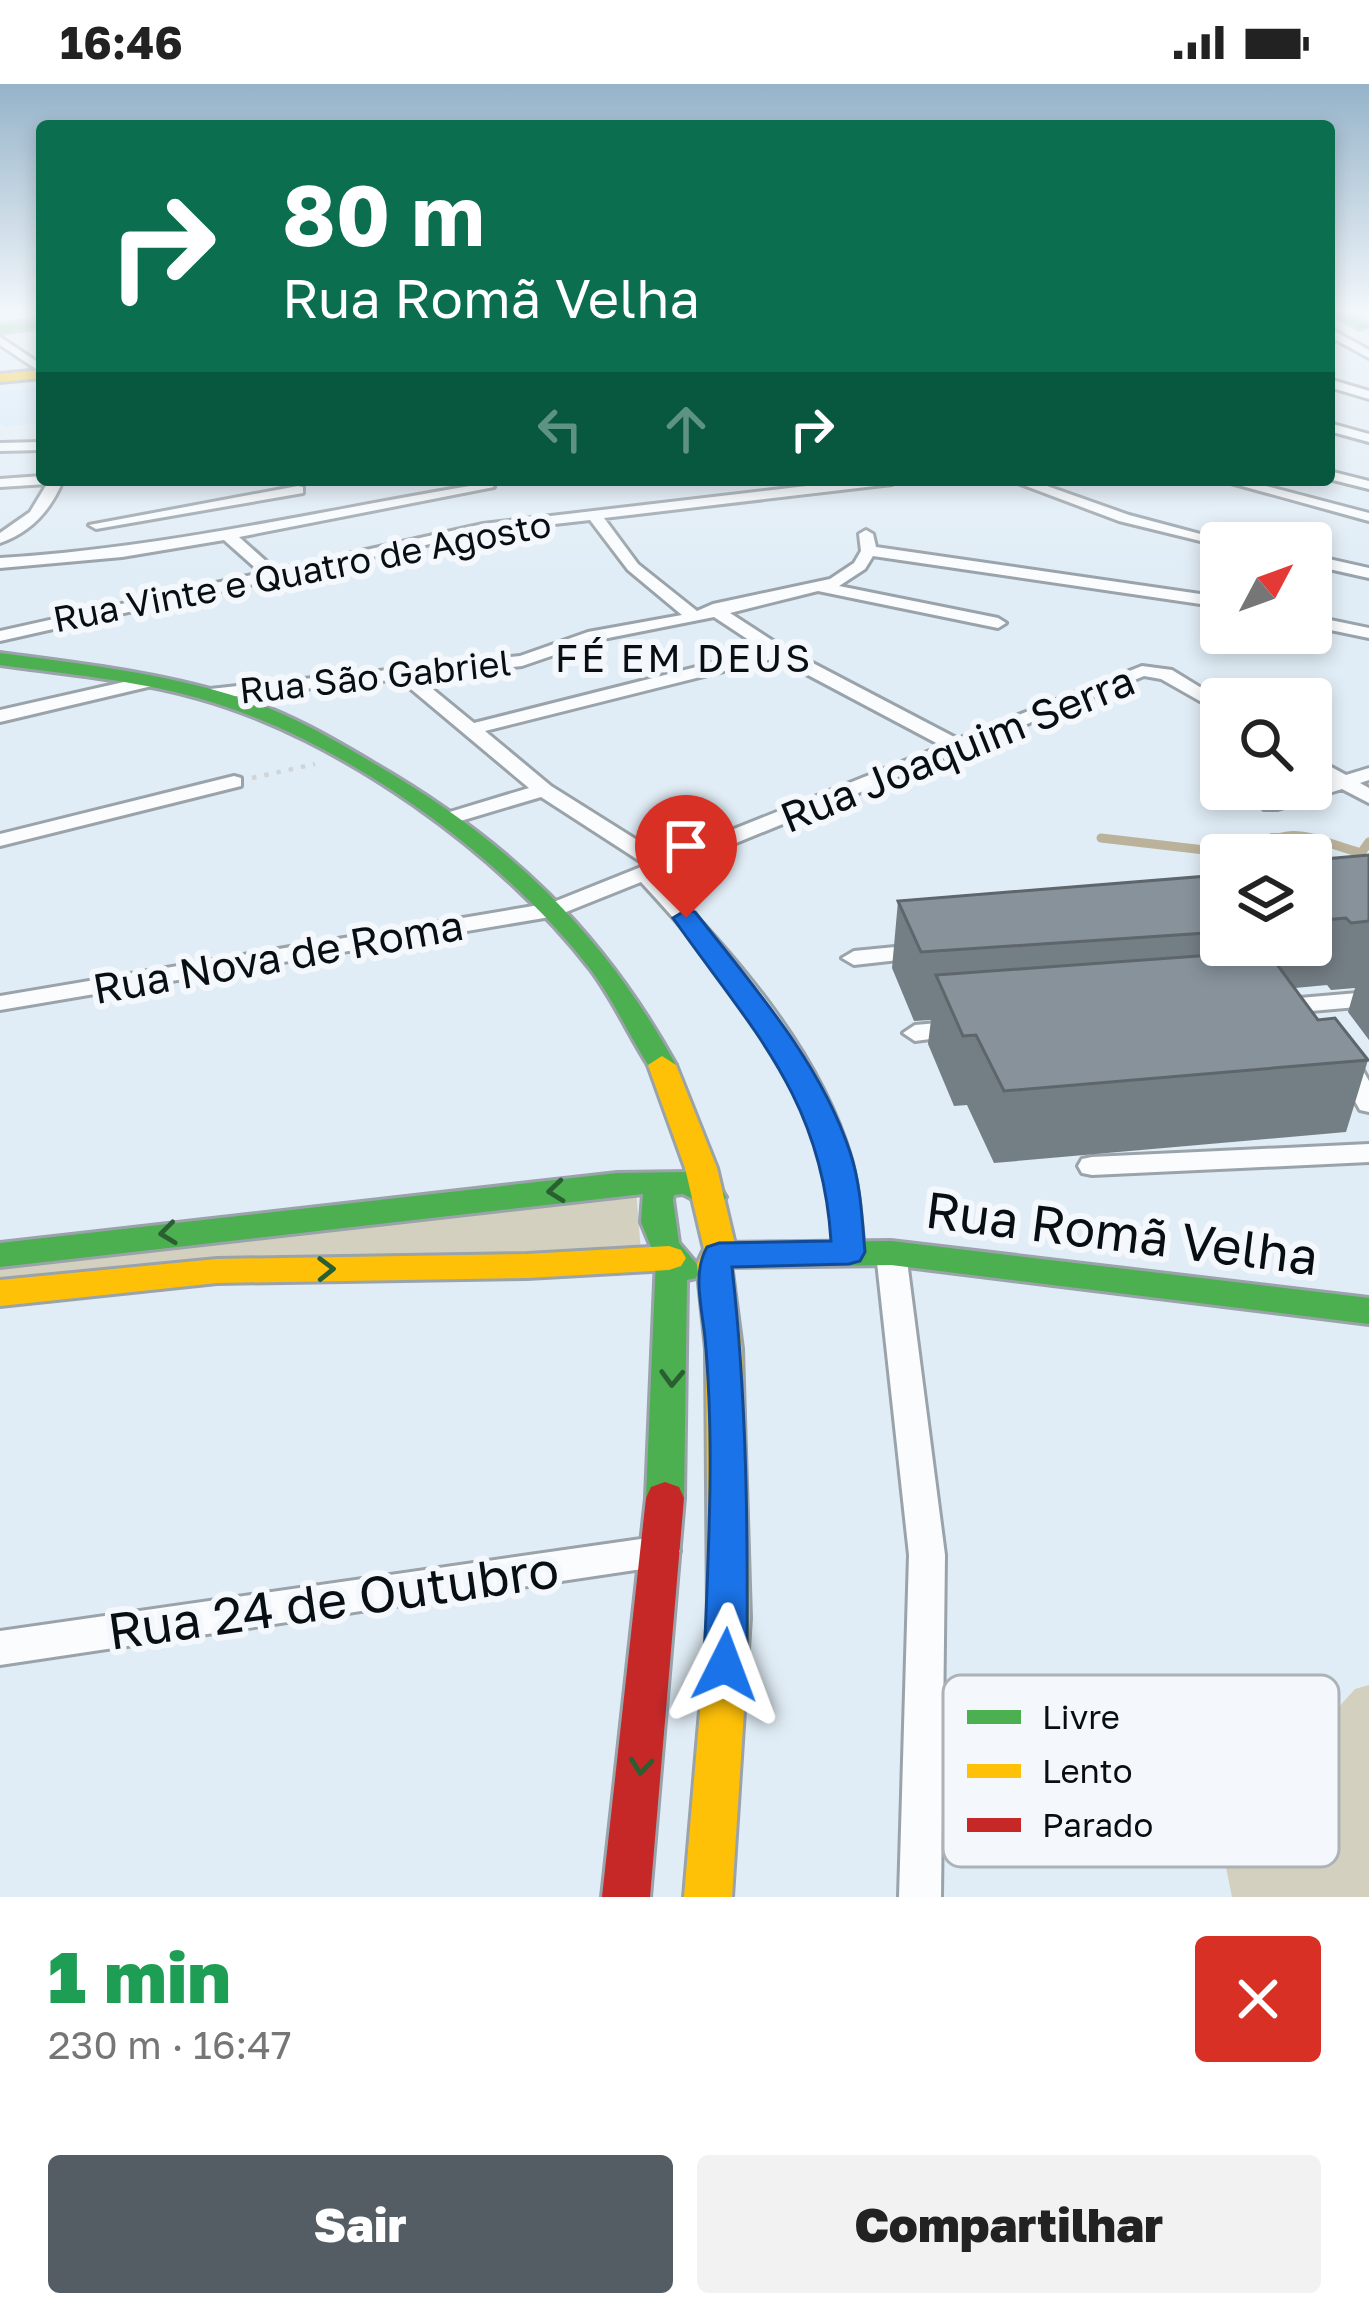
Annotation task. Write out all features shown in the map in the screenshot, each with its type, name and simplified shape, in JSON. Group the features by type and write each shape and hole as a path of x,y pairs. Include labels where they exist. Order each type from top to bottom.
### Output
{"main road":[{"path":"0,659 210,694 274,717 348,757 450,818 556,909 616,976 642,1018 669,1070 698,1153 710,1197 717,1260 729,1618 708,1897"},
{"path":"626,1897 665,1550 670,1259 655,1202 661,1190 677,1183 698,1153"},
{"path":"0,1255 229,1225 617,1184 677,1183 697,1186 710,1197"},
{"name":"Rua Romã Velha","path":"0,1293 217,1271 670,1259 694,1270 717,1260 891,1252 1369,1311"}],"street":[{"path":"1335,429 1368,438"},
{"path":"0,448 36,446"},
{"path":"1335,476 1369,485"},
{"path":"0,483 36,481"},
{"path":"0,539 34,519 50,486"},
{"path":"0,563 116,555 470,486"},
{"path":"488,486 510,524"},
{"name":"Rua Vinte e Quatro de Agosto","path":"0,636 510,524 841,486"},
{"path":"1034,486 1124,518 1200,536"},
{"path":"1251,486 1367,515"},
{"path":"96,525 298,490"},
{"path":"212,505 272,574"},
{"path":"594,515 634,566 692,615"},
{"name":"Rua São Gabriel","path":"210,694 522,661 594,636 819,586 860,566 868,542 1200,598"},
{"path":"1332,561 1350,561 1369,573"},
{"name":"Rua São Gabriel","path":"819,586 998,623"},
{"path":"713,609 778,652 957,746"},
{"path":"1332,625 1369,633"},
{"path":"472,729 778,652"},
{"name":"Rua Joaquim Serra","path":"556,909 1142,671 1166,674 1200,695"},
{"path":"406,676 544,790 654,870 745,992 808,1093 834,1150 844,1193 849,1252"},
{"path":"0,716 146,682"},
{"path":"1332,783 1369,774"},
{"path":"1332,775 1369,797"},
{"path":"0,840 234,782"},
{"path":"450,818 544,790"},
{"name":"Rua Nova de Roma","path":"0,1003 556,909"},
{"path":"854,958 945,949"},
{"path":"1243,1010 1324,1023 1369,1000"},
{"path":"1324,1023 1368,1100"},
{"path":"914,1033 985,1028"},
{"path":"1092,1166 1369,1153"},
{"path":"891,1252 927,1555 920,1897"},
{"name":"Rua 24 de Outubro","path":"0,1648 665,1550"}],"path":[{"path":"234,782 348,757"}],"shaded area":[{"path":"0,397 36,397 36,423 6,427 0,423"},
{"path":"636,1189 641,1252 0,1281 0,1265"},
{"path":"1369,1685 1369,1897 1232,1897 1226,1867 1339,1867 1339,1707 1355,1689"}],"building":[{"path":"1369,855 1369,921 1332,919 1332,858"},
{"path":"1200,877 1200,933 921,952 898,901"},
{"path":"1200,956 1200,966 1278,966 1318,1020 1335,1018 1368,1060 1004,1091 976,1035 963,1036 936,975"}],"waterway":[{"path":"1101,838 1200,849"},
{"path":"1332,844 1361,853 1369,842"}],"traffic: fast":[{"path":"0,659 205,693 292,726 397,786 488,850 568,926 635,1015 662,1065"},
{"path":"0,1255 617,1184 689,1183 710,1197"},
{"path":"673,1184 660,1189 657,1222 668,1253 684,1269"},
{"path":"719,1255 891,1253 1369,1311"},
{"path":"665,1498 671,1261"}],"traffic: slow":[{"path":"662,1065 701,1168 720,1249 714,1264 724,1349 729,1618 708,1897"},
{"path":"0,1293 217,1271 527,1266 669,1258"}],"traffic: jam":[{"path":"626,1897 665,1498"}],"district":[{"name":"FÉ EM DEUS","path":"684,657"}],"route":[{"path":"686,918 776,1034 808,1093 834,1150 844,1193 849,1252 719,1255 715,1264 724,1349 729,1505 725,1665"}]}
